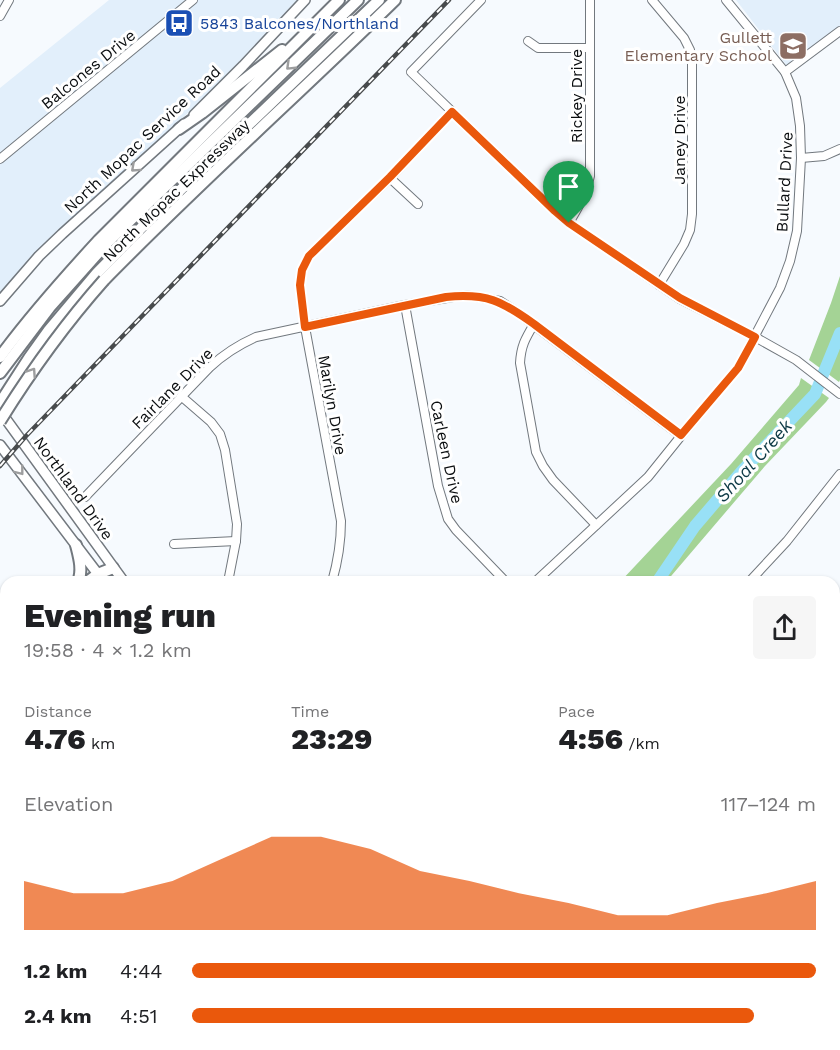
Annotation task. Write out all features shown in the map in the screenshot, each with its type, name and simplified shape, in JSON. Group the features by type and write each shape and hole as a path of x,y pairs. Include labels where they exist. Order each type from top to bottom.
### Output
{"highway":[{"name":"North Mopac Expressway","path":"2,365 54,289 99,240 339,0"},
{"path":"2,365 50,307 108,243 356,0"},
{"path":"0,403 50,330 101,277 149,220 379,0"},
{"path":"330,47 390,0"},
{"name":"North Mopac Expressway","path":"0,421 39,361 101,277 333,61 395,0"},
{"path":"179,129 306,32"},
{"path":"76,545 81,576"},
{"path":"106,576 113,568"}],"main road":[{"name":"North Mopac Service Road","path":"0,301 39,256 179,129 305,0"},
{"name":"Northland Drive","path":"0,411 119,576"},
{"name":"Northland Drive","path":"0,445 99,576"}],"street":[{"path":"0,16 9,0"},
{"name":"Balcones Drive","path":"0,159 193,0"},
{"path":"481,0 411,72 569,223 680,298 796,360 840,394"},
{"name":"Rickey Drive","path":"569,223 580,205 590,176 590,0"},
{"name":"Janey Drive","path":"652,0 684,38 690,50 692,63 692,214 690,230 659,285"},
{"name":"Bullard Drive","path":"541,576 648,477 738,368 780,288 790,261 797,231 801,158 796,98 785,72 726,0"},
{"path":"785,72 840,31"},
{"path":"528,41 538,48 590,48"},
{"name":"Marilyn Drive","path":"334,576 341,541 341,521 305,327 300,285 302,270 309,256 390,177 452,112"},
{"path":"801,158 824,156 840,149"},
{"path":"390,177 418,204"},
{"name":"Fairlane Drive","path":"86,497 210,367 225,353 240,344 256,337 405,305 465,295 500,302 514,310 681,435"},
{"name":"Carleen Drive","path":"405,305 438,486 448,519 500,576"},
{"path":"534,324 524,340 519,363 536,452 553,480 596,525"},
{"path":"181,396 211,422 220,434 225,450 237,524 229,576"},
{"path":"755,576 787,541 840,474"},
{"path":"174,544 236,541"}],"shaded area":[{"path":"109,0 299,0 201,101 28,261 0,294 0,88"},
{"name":"Gullett Elementary School","path":"736,0 840,0 840,26 787,66"}],"green space":[{"path":"840,276 840,380 839,382 809,360"},
{"path":"801,378 829,398 765,466 671,576 626,576 731,464 799,385"}],"waterway":[{"name":"Shoal Creek","path":"661,576 695,526 742,471 815,394 840,333"}],"railway":[{"path":"0,466 26,436 449,0"}],"place":[{"name":"5843 Balcones/Northland","path":"179,23"},
{"name":"Gullett Elementary School","path":"793,46"}],"route":[{"path":"452,112 569,223 680,298 755,337 738,368 681,435 514,310 500,302 483,297 465,295 446,297 305,327 300,285 302,270 309,256 390,177 452,112"}]}
